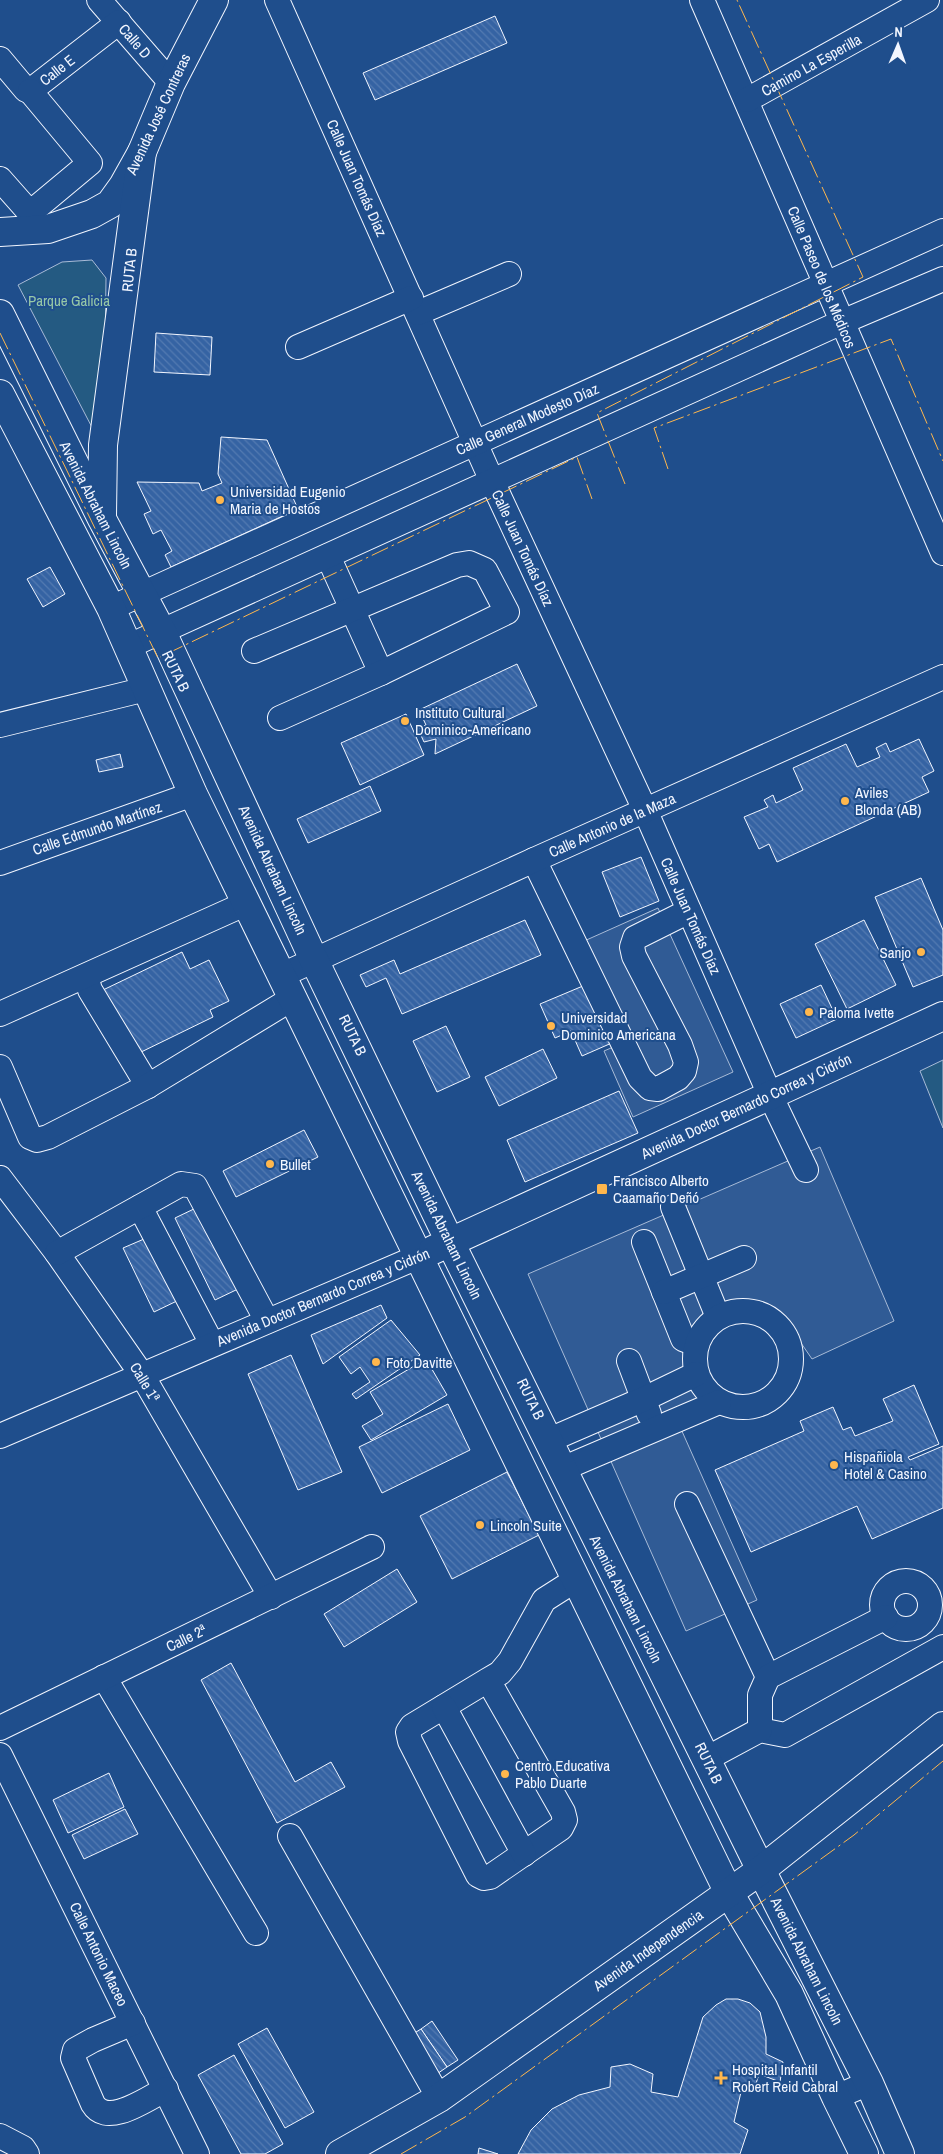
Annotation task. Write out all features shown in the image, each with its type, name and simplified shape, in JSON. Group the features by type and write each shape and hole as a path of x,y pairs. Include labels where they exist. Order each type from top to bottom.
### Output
{"main road":[{"name":"Avenida José Contreras","path":"0,232 48,229 92,214 110,204 141,159 171,83 214,0"},
{"path":"102,520 103,445 141,159"},
{"name":"Avenida Abraham Lincoln","path":"0,314 102,520 162,632 315,962 450,1242 706,1759"},
{"name":"Avenida Abraham Lincoln","path":"0,394 111,608 193,794 729,1892 789,1994 864,2154"},
{"name":"Avenida Doctor Bernardo Correa y Cidrón","path":"420,1256 943,1016"},
{"name":"Avenida Independencia","path":"340,2154 439,2098 761,1870 943,1726"},
{"name":"Avenida Abraham Lincoln","path":"761,1870 869,2083 900,2154"}],"street":[{"name":"Calle D","path":"99,0 171,83"},
{"name":"Calle Juan Tomás Díaz","path":"277,0 415,305 492,481 645,810 770,1094 806,1170"},
{"name":"Calle Paseo de los Médicos","path":"702,0 943,554"},
{"name":"Camino La Esperilla","path":"747,100 927,0"},
{"name":"Calle E","path":"0,59 15,87 119,22"},
{"path":"0,179 30,213 90,162 15,87"},
{"name":"Calle General Modesto Díaz","path":"111,608 943,231"},
{"path":"298,347 509,274"},
{"path":"127,647 842,322 943,279"},
{"name":"RUTA B","path":"102,520 761,1870"},
{"path":"328,556 381,673"},
{"path":"254,651 457,565 469,563 485,570 507,612 381,673 280,718"},
{"name":"Calle Antonio de la Maza","path":"0,1067 30,1137 37,1140 48,1137 148,1086 288,987 315,962 534,860 943,677"},
{"path":"0,725 146,690"},
{"name":"Calle Edmundo Martínez","path":"0,862 193,794"},
{"path":"534,860 640,1078 650,1088 658,1089 678,1078 684,1071 686,1062 680,1045 634,956 632,947 636,938 689,910"},
{"path":"0,1014 247,903"},
{"path":"86,976 90,990 148,1086"},
{"name":"Calle 1ª","path":"0,1178 57,1252 142,1374 271,1597"},
{"path":"57,1252 181,1184 195,1186 268,1321"},
{"path":"140,1207 212,1344"},
{"path":"673,1207 718,1317"},
{"path":"644,1242 683,1338 696,1344"},
{"name":"Avenida Doctor Bernardo Correa y Cidrón","path":"0,1436 420,1256"},
{"path":"664,1292 744,1258"},
{"path":"763,1310 785,1334 791,1349 791,1367 785,1385 772,1398 755,1406 737,1408 719,1402 705,1390 696,1374 694,1358 696,1344 705,1328 718,1317 732,1312 763,1310"},
{"path":"628,1361 644,1399 654,1430"},
{"path":"547,1441 696,1374"},
{"path":"562,1470 719,1402"},
{"path":"687,1504 768,1677"},
{"name":"Calle 2ª","path":"0,1728 372,1547"},
{"path":"488,1680 563,1812 565,1820 562,1828 490,1877 484,1878 478,1875 410,1741 408,1732 412,1726 444,1707 488,1680 500,1673 510,1661 544,1600 577,1579"},
{"path":"901,1582 916,1583 927,1593 930,1600 928,1614 919,1626 904,1629 890,1623 883,1610 884,1595 888,1589 901,1582"},
{"path":"928,1614 943,1639"},
{"path":"760,1730 760,1695 768,1677 886,1617"},
{"path":"706,1759 760,1730 785,1735 943,1647"},
{"path":"104,1677 256,1933"},
{"path":"444,1707 524,1854"},
{"name":"Calle Antonio Maceo","path":"0,1754 198,2154"},
{"path":"290,1836 439,2098"},
{"path":"133,2023 79,2046 75,2050 73,2058 93,2104 97,2111 105,2114 117,2113 166,2089"},
{"path":"836,2097 869,2083"},
{"path":"0,2136 23,2148 27,2154"}],"green space":[{"name":"Parque Galicia","path":"92,260 106,278 104,422 97,437 18,285 62,262"},
{"path":"943,1060 943,1128 920,1071"}],"shaded area":[{"path":"658,908 733,1072 633,1117 604,1051 618,1045 573,946"},
{"path":"820,1147 894,1321 812,1359 790,1327 764,1313 735,1315 708,1337 703,1377 719,1413 681,1429 757,1600 686,1631 528,1274"}],"building":[{"path":"495,16 507,43 375,100 363,73"},
{"path":"156,333 212,337 210,375 154,372"},
{"name":"Universidad Eugenio Maria de Hostos","path":"221,437 267,440 298,509 171,567 165,555 172,551 161,530 153,534 144,514 151,511 137,482 199,483 202,491 222,483 218,474"},
{"path":"50,567 65,594 43,607 27,579"},
{"path":"517,664 537,706 435,754 436,739 424,742 418,729 426,725 419,710"},
{"path":"406,714 424,755 360,785 341,743"},
{"name":"Aviles Blonda (AB)","path":"919,739 934,771 922,777 929,792 777,862 769,844 759,849 744,817 768,807 764,800 773,795 776,803 803,790 793,768 846,744 857,767 880,757 876,748 886,743 890,752"},
{"path":"120,754 123,767 99,772 96,760"},
{"path":"370,786 381,811 308,843 297,819"},
{"path":"641,857 659,901 620,917 602,872"},
{"name":"Sanjo","path":"921,878 943,930 943,975 913,987 875,897"},
{"path":"525,920 541,955 402,1014 386,978 366,987 360,975 394,960 400,974"},
{"path":"864,920 896,985 847,1009 815,944"},
{"path":"182,952 190,969 209,960 229,1001 210,1010 213,1017 135,1055 103,990"},
{"path":"590,983 614,1042 582,1056 571,1031 555,1038 540,1004"},
{"name":"Paloma Ivette","path":"821,985 837,1019 796,1038 780,1004"},
{"path":"446,1026 470,1077 437,1092 413,1041"},
{"path":"543,1049 557,1078 499,1106 485,1077"},
{"path":"619,1091 638,1133 525,1182 507,1140"},
{"name":"Bullet","path":"304,1130 318,1157 236,1197 223,1171"},
{"path":"198,1207 238,1289 215,1300 175,1218"},
{"path":"151,1236 181,1299 154,1312 123,1248"},
{"path":"381,1305 387,1318 323,1364 311,1335"},
{"name":"Foto Davitte","path":"391,1320 420,1355 356,1399 352,1394 370,1382 360,1367 351,1374 339,1357"},
{"path":"291,1355 342,1472 298,1490 248,1374"},
{"path":"426,1359 447,1395 371,1440 362,1426 383,1414 370,1392"},
{"name":"Hispañiola Hotel & Casino","path":"914,1385 939,1444 908,1457 910,1460 943,1446 943,1508 872,1539 857,1506 751,1552 715,1470 804,1431 800,1421 833,1407 843,1430 851,1427 855,1436 893,1421 883,1399"},
{"path":"448,1404 470,1450 382,1493 359,1447"},
{"name":"Lincoln Suite","path":"507,1472 539,1535 452,1579 420,1516"},
{"path":"397,1569 417,1602 344,1647 324,1614"},
{"path":"231,1663 295,1782 331,1762 345,1787 277,1823 201,1680"},
{"path":"109,1773 124,1807 68,1833 53,1800"},
{"path":"125,1809 138,1834 84,1859 72,1835"},
{"name":"Hospital Infantil Robert Reid Cabral","path":"726,1999 738,1999 750,2003 760,2012 766,2037 766,2054 783,2062 780,2082 759,2074 754,2090 741,2092 734,2122 748,2130 740,2154 518,2154 531,2130 552,2109 579,2095 610,2087 611,2067 630,2064 653,2074 651,2092 678,2097 703,2017"},
{"path":"432,2021 458,2060 447,2067 421,2029"},
{"path":"267,2028 314,2112 285,2128 238,2044"},
{"path":"421,2029 447,2067 434,2076 408,2037"},
{"path":"234,2055 283,2144 265,2154 241,2154 198,2075"},
{"path":"479,2148 498,2154 478,2154"}],"power":[{"path":"625,484 597,413 863,277 737,0"},
{"path":"0,333 158,658 577,457 592,499"},
{"path":"668,469 654,428 891,339 943,461"},
{"path":"401,2154 465,2117 854,1835 943,1761"}],"place":[{"name":"Universidad Eugenio Maria de Hostos","path":"220,500"},
{"name":"Instituto Cultural Dominico-Americano","path":"405,721"},
{"name":"Aviles Blonda (AB)","path":"845,801"},
{"name":"Sanjo","path":"921,952"},
{"name":"Paloma Ivette","path":"809,1012"},
{"name":"Universidad Dominico Americana","path":"551,1026"},
{"name":"Bullet","path":"270,1164"},
{"name":"Francisco Alberto Caamaño Deñó","path":"602,1189"},
{"name":"Foto Davitte","path":"376,1362"},
{"name":"Hispañiola Hotel & Casino","path":"834,1465"},
{"name":"Lincoln Suite","path":"480,1525"},
{"name":"Centro Educativa Pablo Duarte","path":"505,1774"},
{"name":"Hospital Infantil Robert Reid Cabral","path":"721,2078"}]}
